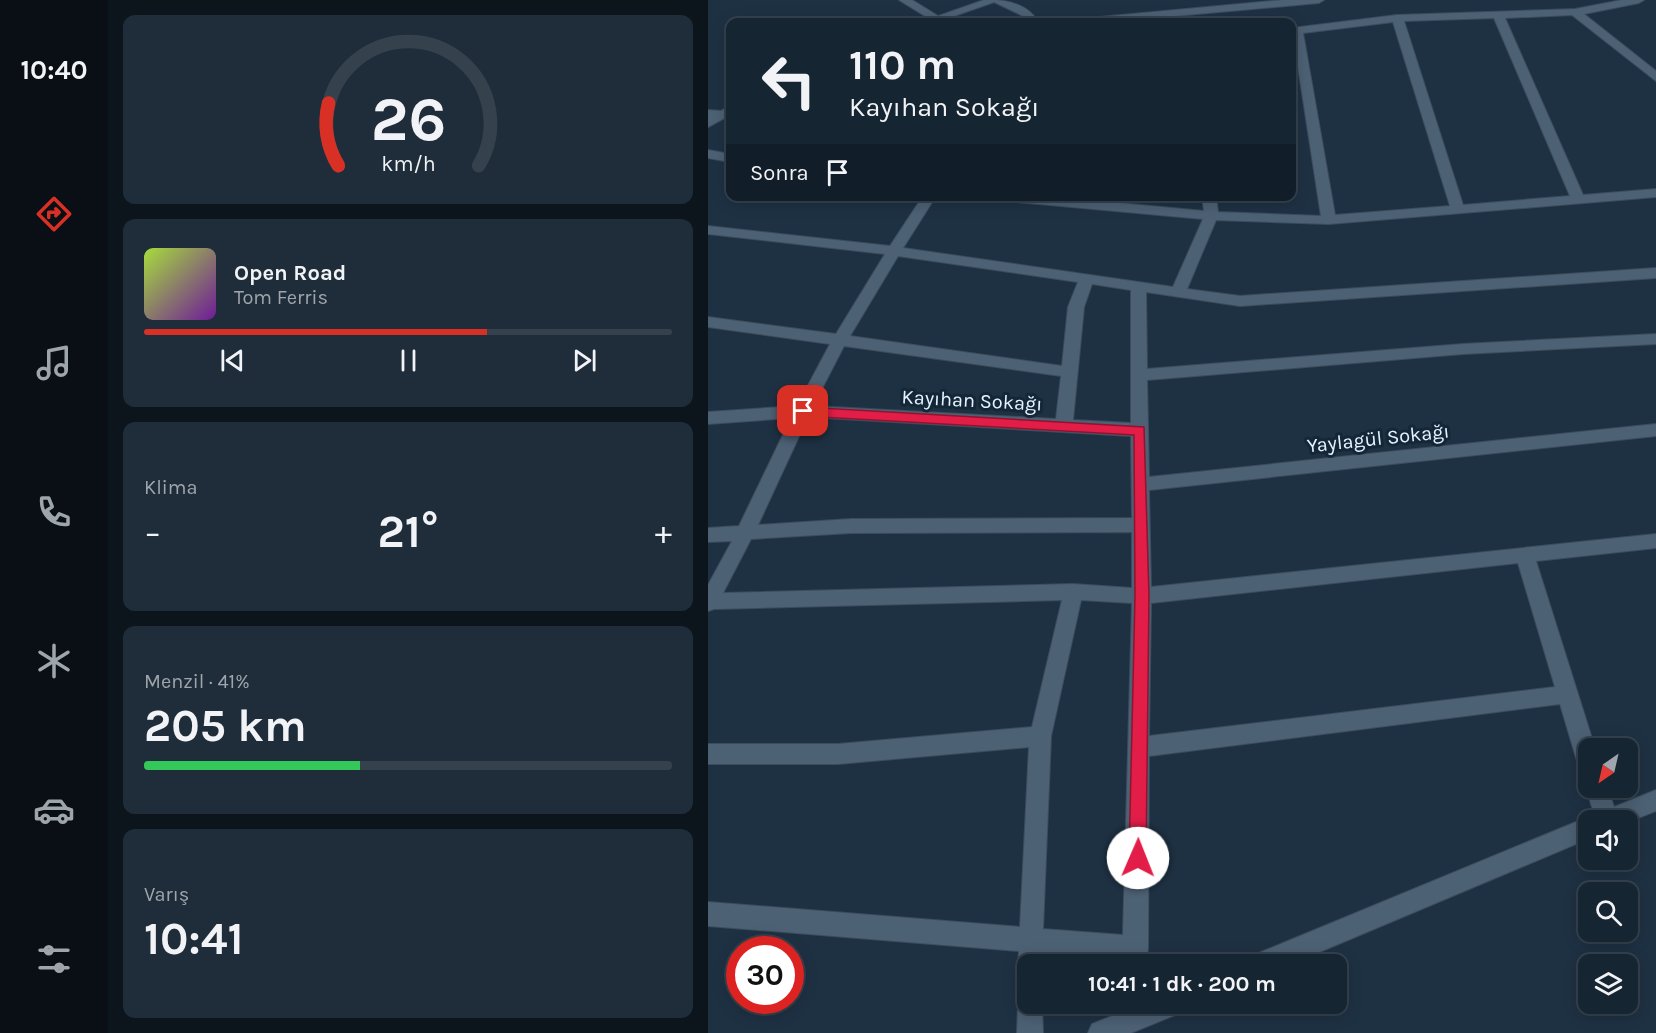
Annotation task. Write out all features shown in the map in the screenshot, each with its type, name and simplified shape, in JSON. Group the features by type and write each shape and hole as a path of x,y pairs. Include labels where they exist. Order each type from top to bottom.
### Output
{"street":[{"path":"904,0 928,18"},
{"path":"941,18 995,0 1028,14 1030,18"},
{"path":"1123,18 1319,0"},
{"path":"1296,31 1397,18 1413,13 1498,15 1575,12 1638,0"},
{"path":"1575,12 1656,77"},
{"path":"1498,15 1578,199"},
{"path":"1397,18 1458,209"},
{"path":"1296,42 1329,220"},
{"path":"708,114 726,112"},
{"path":"708,123 726,112"},
{"path":"708,154 726,157"},
{"path":"1049,201 1210,216 1329,220 1656,193"},
{"path":"927,201 841,338 803,411 745,533 708,602 1073,592 1142,596 1656,541"},
{"path":"1178,293 1210,216 1209,201"},
{"path":"708,230 894,251 1240,301 1656,273"},
{"path":"1064,426 1076,307 1086,280"},
{"path":"1135,954 1142,596 1138,288"},
{"path":"708,322 841,338 949,357 1069,372"},
{"path":"1139,375 1463,349 1656,339"},
{"name":"Kayıhan Sokağı","path":"708,418 803,411 1140,430"},
{"name":"Yaylagül Sokağı","path":"1141,483 1656,430"},
{"path":"708,535 851,526 1141,525"},
{"path":"1525,555 1581,738"},
{"path":"1030,954 1040,736 1073,592"},
{"path":"1140,747 1568,694"},
{"path":"708,754 838,754 1040,736"},
{"path":"1632,810 1656,800"},
{"path":"1287,954 1578,832"},
{"path":"708,914 1030,939 1123,954"},
{"path":"1030,1014 1030,1033"},
{"path":"1101,1033 1127,1014"}],"route":[{"path":"803,411 1140,430 1142,596 1138,858"}]}
